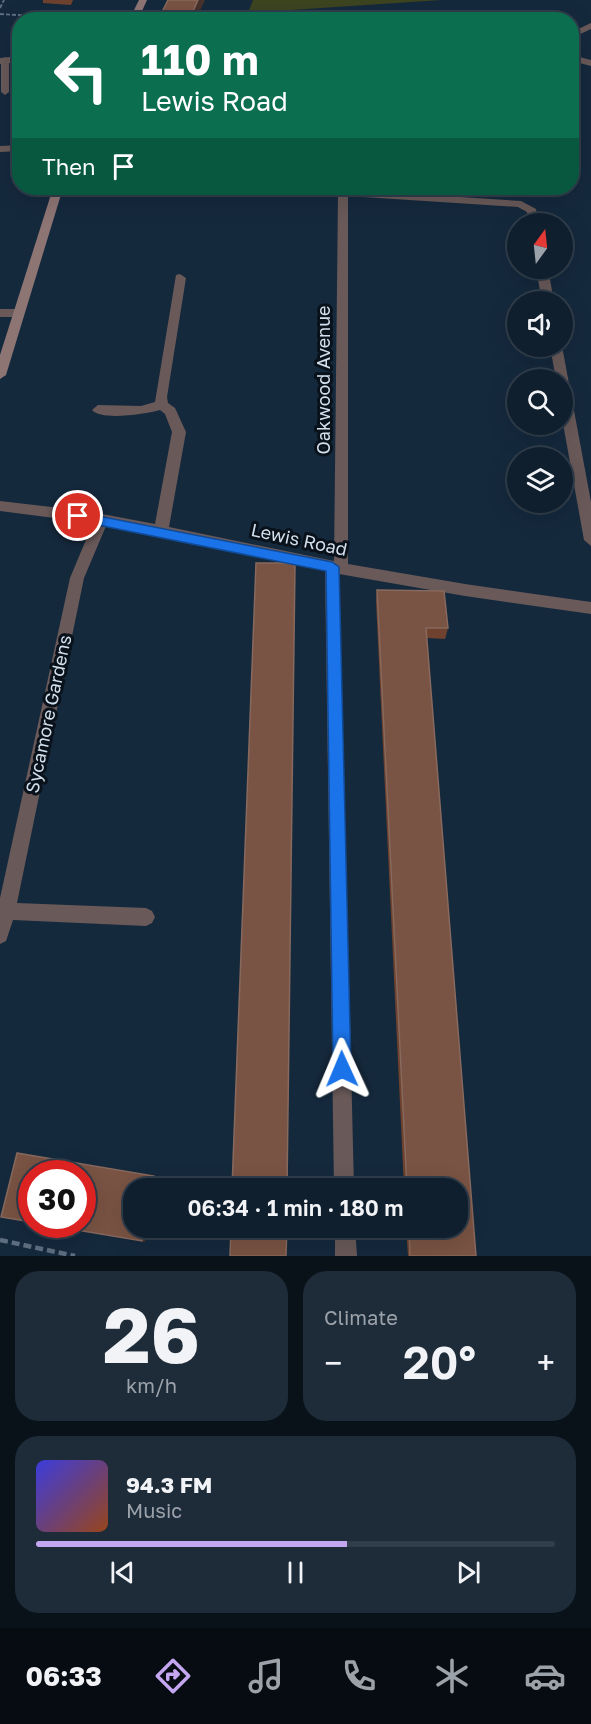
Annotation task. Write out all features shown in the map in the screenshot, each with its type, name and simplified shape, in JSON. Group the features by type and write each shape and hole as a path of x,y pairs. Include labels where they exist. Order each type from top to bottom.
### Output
{"street":[{"path":"0,375 55,195"},
{"name":"Oakwood Avenue","path":"343,195 337,568 344,1178"},
{"path":"388,195 521,204 532,213"},
{"path":"161,531 179,432 170,411 162,405 161,397 180,278"},
{"path":"98,410 141,411 162,405"},
{"path":"572,435 591,540"},
{"name":"Lewis Road","path":"0,506 161,531 337,568 591,608"},
{"name":"Sycamore Gardens","path":"0,935 76,578 101,520"},
{"path":"6,911 146,917"},
{"path":"345,1238 346,1256"}],"lane":[{"path":"2,61 5,92"},
{"path":"0,312 19,313"}],"path":[{"path":"0,8 4,0"},
{"path":"0,1240 75,1256"}],"green space":[{"path":"253,0 441,0 263,12 248,12"}],"building":[{"path":"168,0 198,0 193,12 162,12"},
{"path":"256,563 295,563 287,1178 232,1178"},
{"path":"377,590 444,591 448,628 426,628 476,1256 410,1256 409,1238 468,1238 468,1178 406,1178"},
{"path":"17,1153 59,1160 18,1160 18,1220 1,1217"},
{"path":"96,1166 154,1176 154,1178 123,1178 123,1238 96,1233"},
{"path":"124,1238 143,1238 142,1241"},
{"path":"231,1238 287,1238 286,1256 230,1256"}],"route":[{"path":"78,516 332,567 342,1069"}]}
